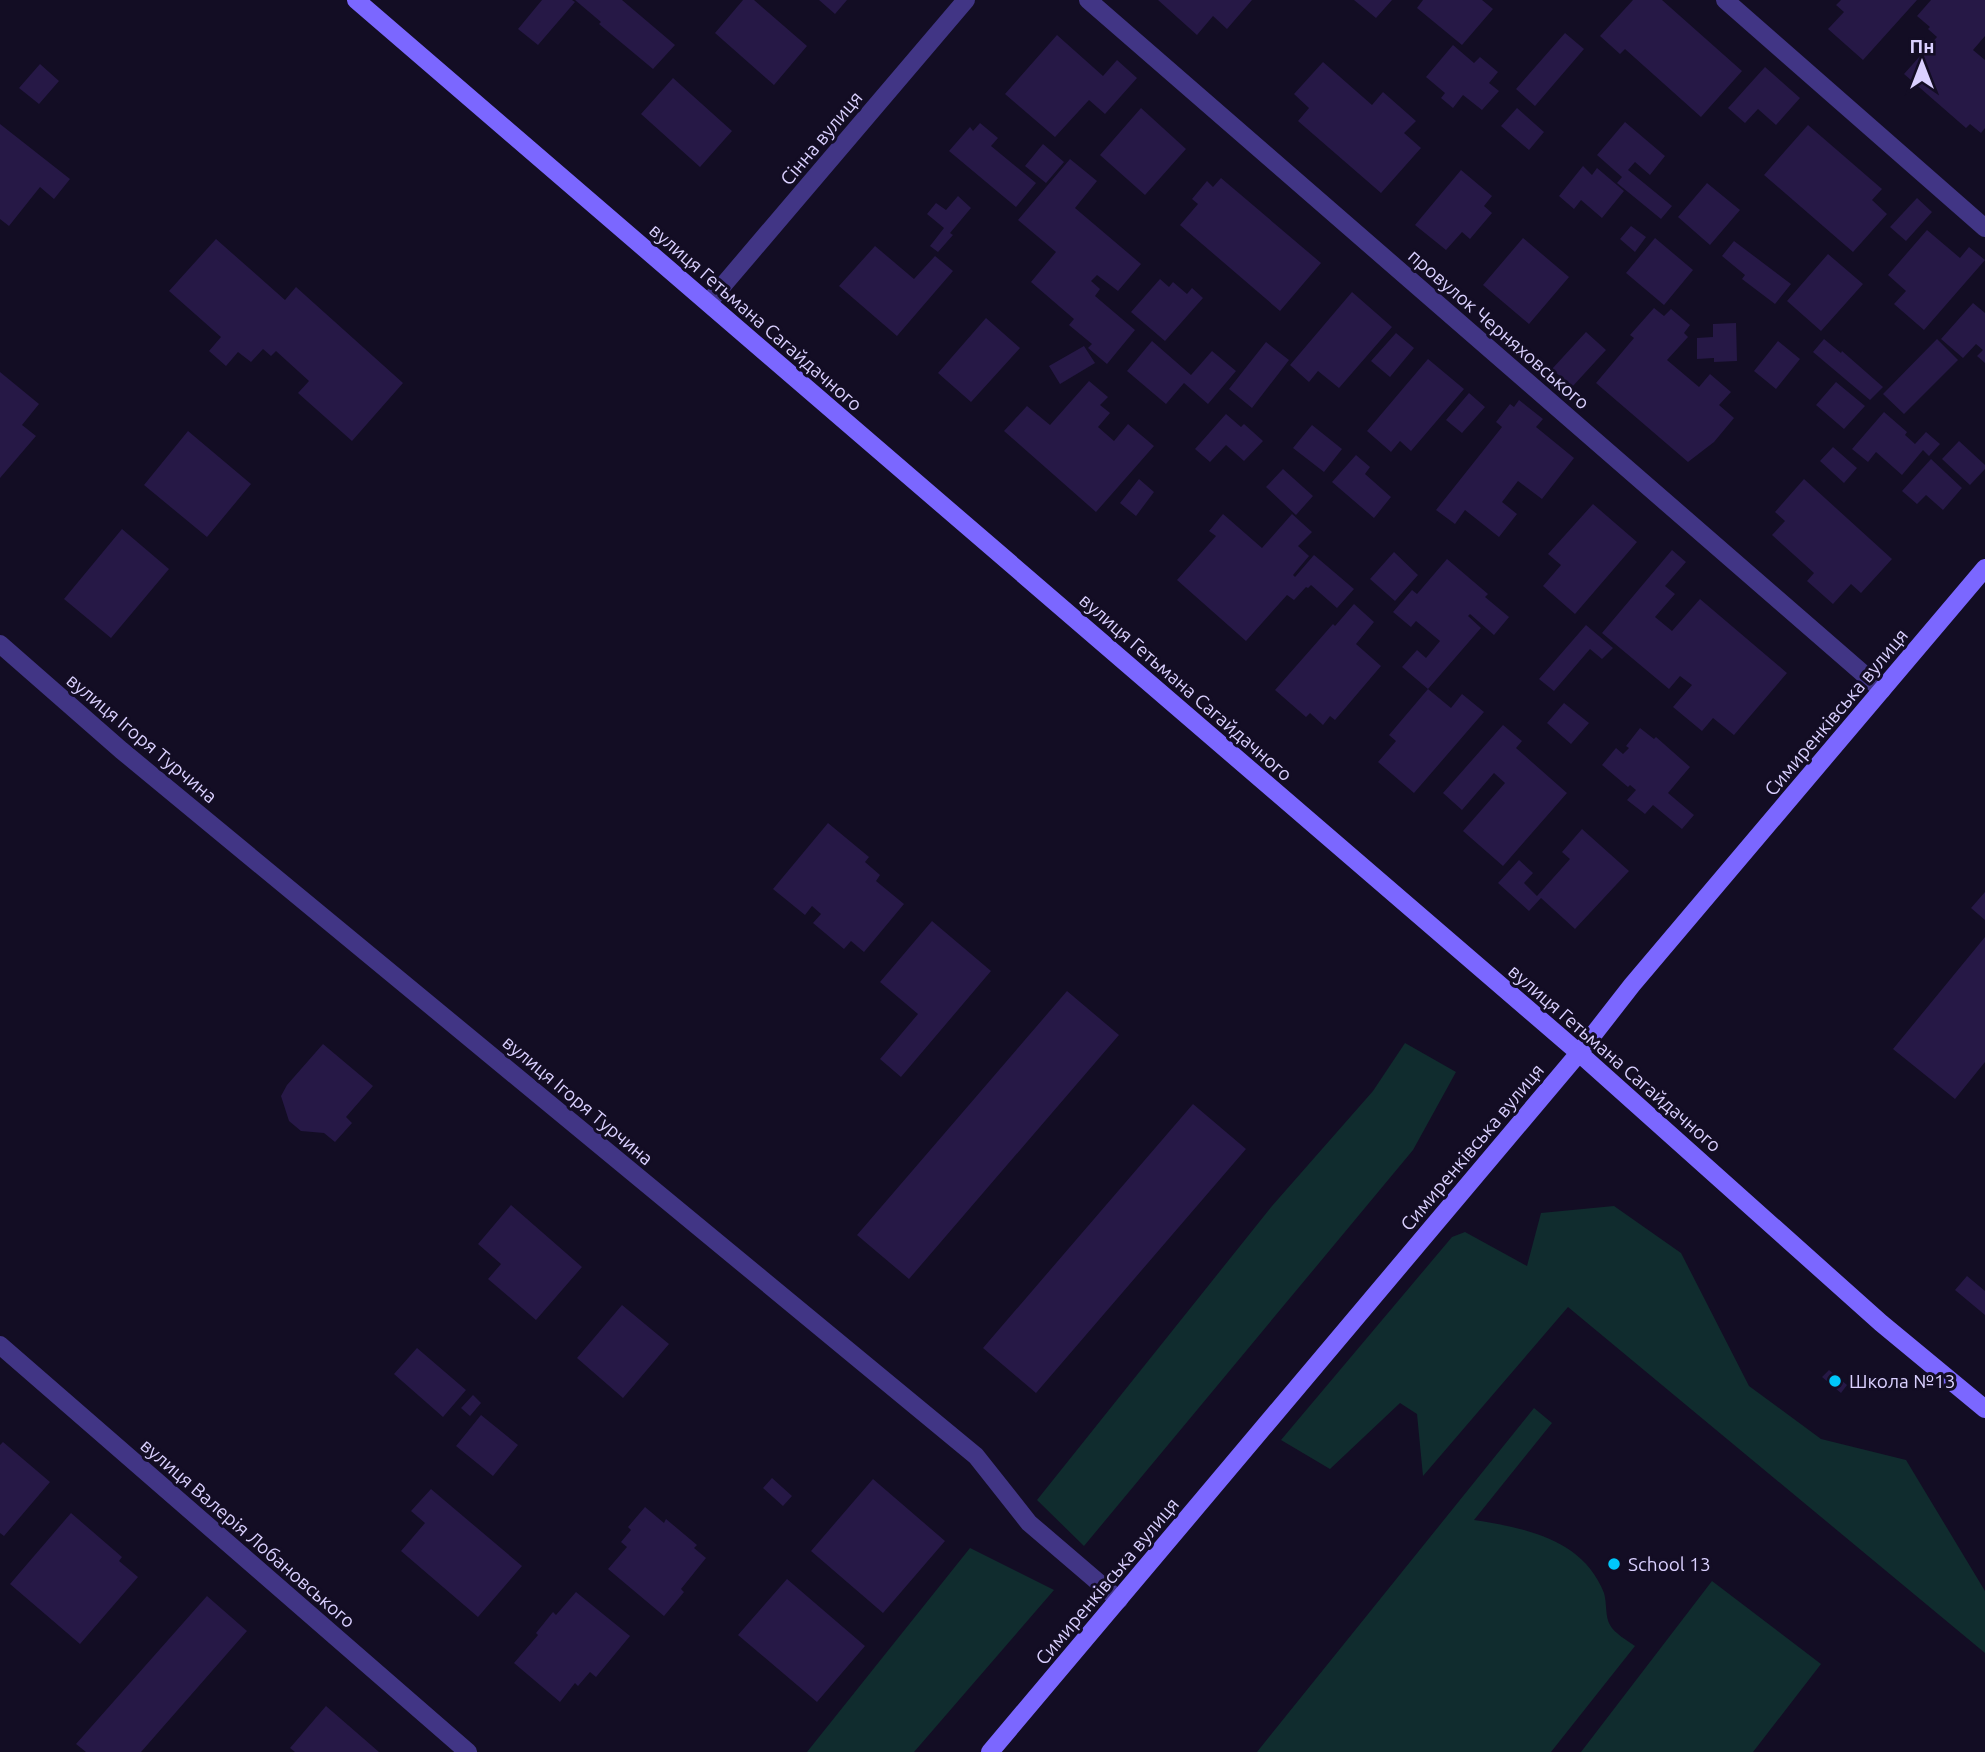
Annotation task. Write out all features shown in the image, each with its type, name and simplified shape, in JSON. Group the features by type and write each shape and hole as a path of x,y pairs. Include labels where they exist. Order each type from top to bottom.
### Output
{"main road":[{"name":"вулиця Гетьмана Сагайдачного","path":"356,0 1579,1053 1881,1323 1985,1409"},
{"name":"Симиренківська вулиця","path":"990,1752 1985,568"}],"street":[{"name":"Сінна вулиця","path":"708,303 966,0"},
{"name":"провулок Черняховського","path":"1088,0 1882,690"},
{"path":"1726,0 1985,228"},
{"name":"вулиця Ігоря Турчина","path":"0,645 143,767 976,1456 1029,1523 1119,1600"},
{"name":"вулиця Валерія Лобановського","path":"0,1345 468,1752"}],"green space":[{"path":"1405,1043 1456,1072 1413,1150 1084,1546 1037,1500 1272,1206 1373,1091"},
{"path":"1614,1206 1681,1253 1749,1386 1821,1439 1906,1460 1985,1591 1985,1653 1568,1307 1423,1476 1417,1414 1400,1403 1330,1469 1281,1440 1452,1237 1465,1232 1527,1266 1541,1213"},
{"path":"1534,1408 1552,1423 1474,1520 1532,1532 1567,1548 1582,1560 1594,1575 1604,1593 1607,1618 1612,1628 1635,1646 1551,1752 1257,1752"},
{"path":"970,1548 1054,1590 914,1752 807,1752"},
{"path":"1712,1581 1821,1664 1753,1752 1581,1752"}],"building":[{"path":"542,0 575,2 538,45 518,29"},
{"path":"575,0 622,0 675,45 653,69"},
{"path":"743,0 754,0 807,46 774,85 715,33"},
{"path":"819,0 847,0 835,14"},
{"path":"1158,0 1252,0 1227,29 1213,16 1197,35"},
{"path":"1354,0 1392,0 1376,18"},
{"path":"1423,0 1482,0 1493,9 1462,45 1417,8"},
{"path":"1633,0 1662,0 1742,71 1701,117 1625,49 1620,54 1600,36"},
{"path":"1841,0 1917,0 1863,60 1828,29 1844,12 1836,5"},
{"path":"1931,0 1985,0 1985,36 1973,50 1985,60 1985,128 1981,133 1970,124 1966,128 1904,74 1937,37 1917,16"},
{"path":"1565,33 1584,49 1535,106 1516,89"},
{"path":"1057,35 1103,76 1117,60 1137,78 1105,114 1089,100 1055,137 1005,94"},
{"path":"1453,45 1474,63 1480,57 1498,72 1489,83 1499,91 1482,110 1463,95 1453,108 1441,98 1445,93 1426,77"},
{"path":"1323,62 1372,105 1383,92 1416,121 1404,133 1421,148 1381,193 1298,121 1309,108 1294,94"},
{"path":"40,64 59,81 39,104 19,88"},
{"path":"1765,67 1800,98 1776,125 1758,109 1745,123 1728,108"},
{"path":"673,78 732,131 700,167 641,114"},
{"path":"1141,108 1186,149 1145,195 1100,155"},
{"path":"1517,108 1544,132 1529,150 1501,126"},
{"path":"1625,122 1665,156 1650,175 1635,162 1628,170 1672,206 1661,219 1617,183 1622,177 1597,155"},
{"path":"980,123 998,138 991,146 1036,183 1016,207 949,151 970,127 973,131"},
{"path":"0,124 70,179 54,199 40,187 9,226 0,219"},
{"path":"1808,125 1882,189 1872,200 1887,214 1853,252 1764,175"},
{"path":"1043,144 1064,162 1046,183 1025,166"},
{"path":"1070,159 1097,181 1075,208 1141,264 1118,291 1097,275 1091,281 1100,289 1095,296 1135,330 1107,364 1088,348 1092,344 1069,325 1074,319 1031,282 1056,252 1018,220"},
{"path":"1583,166 1592,175 1597,168 1624,191 1602,218 1581,200 1574,209 1559,196"},
{"path":"1461,170 1492,196 1484,206 1492,213 1470,239 1462,232 1446,250 1415,225"},
{"path":"1221,178 1321,263 1280,311 1180,225 1198,204 1192,199 1207,181 1213,187"},
{"path":"1707,183 1740,210 1710,245 1678,217"},
{"path":"958,196 971,208 938,252 930,246 944,228 927,214 936,203 946,210"},
{"path":"1917,198 1932,212 1906,241 1890,227"},
{"path":"1631,226 1646,237 1635,252 1620,239"},
{"path":"1927,230 1960,258 1969,247 1985,260 1924,330 1894,304 1906,291 1888,275"},
{"path":"1523,238 1569,277 1529,324 1483,285"},
{"path":"1655,238 1693,270 1664,305 1626,273"},
{"path":"216,239 285,300 296,287 403,383 352,441 298,393 309,381 276,351 271,356 263,349 251,362 238,352 226,366 209,351 221,337 169,291"},
{"path":"1734,241 1791,284 1775,304 1742,279 1745,275 1722,256"},
{"path":"875,246 914,279 935,256 953,271 897,336 839,286"},
{"path":"1828,254 1863,284 1821,331 1787,301"},
{"path":"1160,279 1169,287 1173,282 1187,294 1192,288 1203,298 1165,341 1131,312"},
{"path":"1352,292 1392,327 1339,388 1318,371 1309,382 1290,365"},
{"path":"1973,303 1985,313 1985,363 1977,356 1983,350 1976,344 1963,358 1941,339"},
{"path":"1654,308 1664,316 1671,309 1690,325 1684,333 1688,337 1667,360 1699,387 1710,374 1731,392 1719,405 1734,418 1714,442 1688,462 1596,383 1634,338 1630,335"},
{"path":"986,318 1020,348 971,402 938,373"},
{"path":"1736,323 1737,361 1714,362 1714,358 1697,359 1697,338 1713,337 1713,324"},
{"path":"1586,332 1606,350 1572,387 1552,369"},
{"path":"1396,333 1414,348 1390,377 1371,361"},
{"path":"1824,339 1883,387 1870,400 1813,352"},
{"path":"1937,339 1958,360 1904,414 1883,394"},
{"path":"1152,341 1191,375 1212,351 1236,371 1208,404 1184,383 1166,404 1127,371"},
{"path":"1778,341 1800,359 1776,389 1754,371"},
{"path":"1266,342 1289,360 1252,408 1229,389"},
{"path":"1084,346 1095,363 1060,384 1049,366"},
{"path":"1428,359 1464,389 1411,451 1400,441 1391,452 1367,431"},
{"path":"0,372 39,404 22,425 36,436 0,478"},
{"path":"1089,381 1108,397 1100,405 1110,413 1098,427 1114,441 1128,424 1154,446 1096,512 1004,431 1027,406 1050,425"},
{"path":"1836,382 1865,406 1844,429 1816,405"},
{"path":"1469,393 1485,407 1462,433 1446,420"},
{"path":"1519,400 1543,419 1536,427 1574,458 1542,499 1518,481 1502,502 1517,514 1499,537 1465,510 1455,524 1436,510 1502,427 1496,422 1510,404 1514,407"},
{"path":"1884,412 1907,432 1905,435 1915,444 1926,432 1940,444 1929,456 1923,450 1902,475 1876,452 1868,462 1852,449"},
{"path":"1226,414 1241,427 1244,424 1263,441 1244,461 1226,445 1210,462 1195,449"},
{"path":"1312,425 1342,449 1324,472 1293,448"},
{"path":"188,431 251,484 207,537 144,485"},
{"path":"1959,441 1985,465 1985,469 1970,485 1942,459"},
{"path":"1833,447 1857,468 1844,483 1820,461"},
{"path":"1356,455 1370,467 1365,474 1391,497 1374,518 1332,482"},
{"path":"1931,459 1962,488 1943,510 1926,495 1917,504 1902,491"},
{"path":"1283,469 1313,496 1296,515 1266,487"},
{"path":"1139,479 1154,492 1136,516 1120,503"},
{"path":"1804,479 1892,559 1861,593 1851,584 1833,604 1807,581 1814,573 1772,535 1785,521 1775,512"},
{"path":"1593,504 1637,542 1575,614 1543,586 1561,565 1548,554"},
{"path":"1223,514 1262,548 1292,514 1312,532 1298,546 1309,556 1293,575 1295,577 1314,555 1354,589 1337,608 1311,585 1294,600 1287,595 1246,641 1177,580 1216,536 1209,531"},
{"path":"122,529 169,569 111,638 64,599"},
{"path":"1672,550 1686,562 1665,586 1675,594 1655,617 1672,631 1700,599 1787,673 1734,735 1713,718 1702,731 1673,707 1692,685 1680,676 1669,689 1602,633"},
{"path":"1394,552 1418,575 1395,601 1370,579"},
{"path":"1447,559 1488,594 1485,597 1509,617 1494,635 1470,614 1468,616 1481,628 1428,689 1402,667 1417,650 1426,658 1440,641 1416,621 1411,627 1393,612 1412,590 1417,594"},
{"path":"1354,604 1374,622 1356,644 1381,666 1335,720 1330,716 1323,725 1310,713 1306,717 1275,690"},
{"path":"1586,625 1613,648 1602,659 1590,649 1554,691 1539,679"},
{"path":"1428,689 1451,708 1462,694 1484,712 1414,793 1378,762 1396,741 1389,735"},
{"path":"1564,703 1589,723 1571,744 1547,723"},
{"path":"1503,725 1522,741 1516,748 1567,793 1503,866 1463,831 1505,783 1494,773 1462,810 1443,793"},
{"path":"1640,728 1654,739 1656,737 1690,767 1668,793 1694,815 1682,829 1653,805 1645,814 1627,800 1636,790 1630,785 1628,787 1602,765 1616,748 1623,754"},
{"path":"828,823 869,857 865,862 880,875 876,881 904,904 864,952 851,941 844,949 813,923 821,914 812,906 805,915 773,889"},
{"path":"1582,829 1629,871 1575,929 1541,898 1529,911 1498,883 1519,860 1533,873 1524,883 1537,896 1570,859 1562,852"},
{"path":"1985,892 1985,920 1971,908"},
{"path":"932,921 991,971 901,1077 880,1059 918,1014 880,982"},
{"path":"1985,937 1985,1062 1955,1099 1893,1049"},
{"path":"1067,991 1119,1035 909,1279 857,1235"},
{"path":"323,1044 373,1086 346,1117 352,1123 335,1142 324,1133 301,1131 289,1121 281,1096 287,1085"},
{"path":"1193,1104 1246,1149 1036,1393 983,1348"},
{"path":"511,1205 582,1267 536,1320 488,1279 501,1264 478,1244"},
{"path":"1967,1276 1985,1291 1985,1315 1955,1290"},
{"path":"622,1305 669,1344 623,1398 577,1358"},
{"path":"417,1348 466,1390 443,1417 394,1374"},
{"name":"Школа №13","path":"1829,1370 1847,1385 1841,1393 1822,1377"},
{"path":"473,1395 481,1403 470,1416 461,1408"},
{"path":"481,1415 518,1445 493,1476 456,1446"},
{"path":"3,1442 50,1482 4,1536 0,1533 0,1445"},
{"path":"772,1478 792,1496 783,1506 763,1488"},
{"path":"873,1479 945,1541 883,1613 811,1551"},
{"path":"431,1489 522,1566 478,1617 401,1551 425,1523 411,1511"},
{"path":"645,1507 664,1523 666,1519 697,1545 694,1548 706,1558 681,1589 684,1592 664,1616 608,1569 627,1547 621,1542 631,1530 628,1527"},
{"path":"71,1513 122,1557 119,1561 138,1577 80,1644 10,1584"},
{"path":"787,1579 865,1646 817,1702 738,1635"},
{"path":"576,1592 630,1636 596,1677 590,1672 578,1686 575,1683 560,1702 514,1663 553,1612 556,1615"},
{"path":"207,1596 247,1631 141,1752 86,1752 76,1744"},
{"path":"326,1706 379,1752 295,1752 290,1748"}],"place":[{"name":"Школа №13","path":"1835,1381"},
{"name":"School 13","path":"1614,1564"}]}
